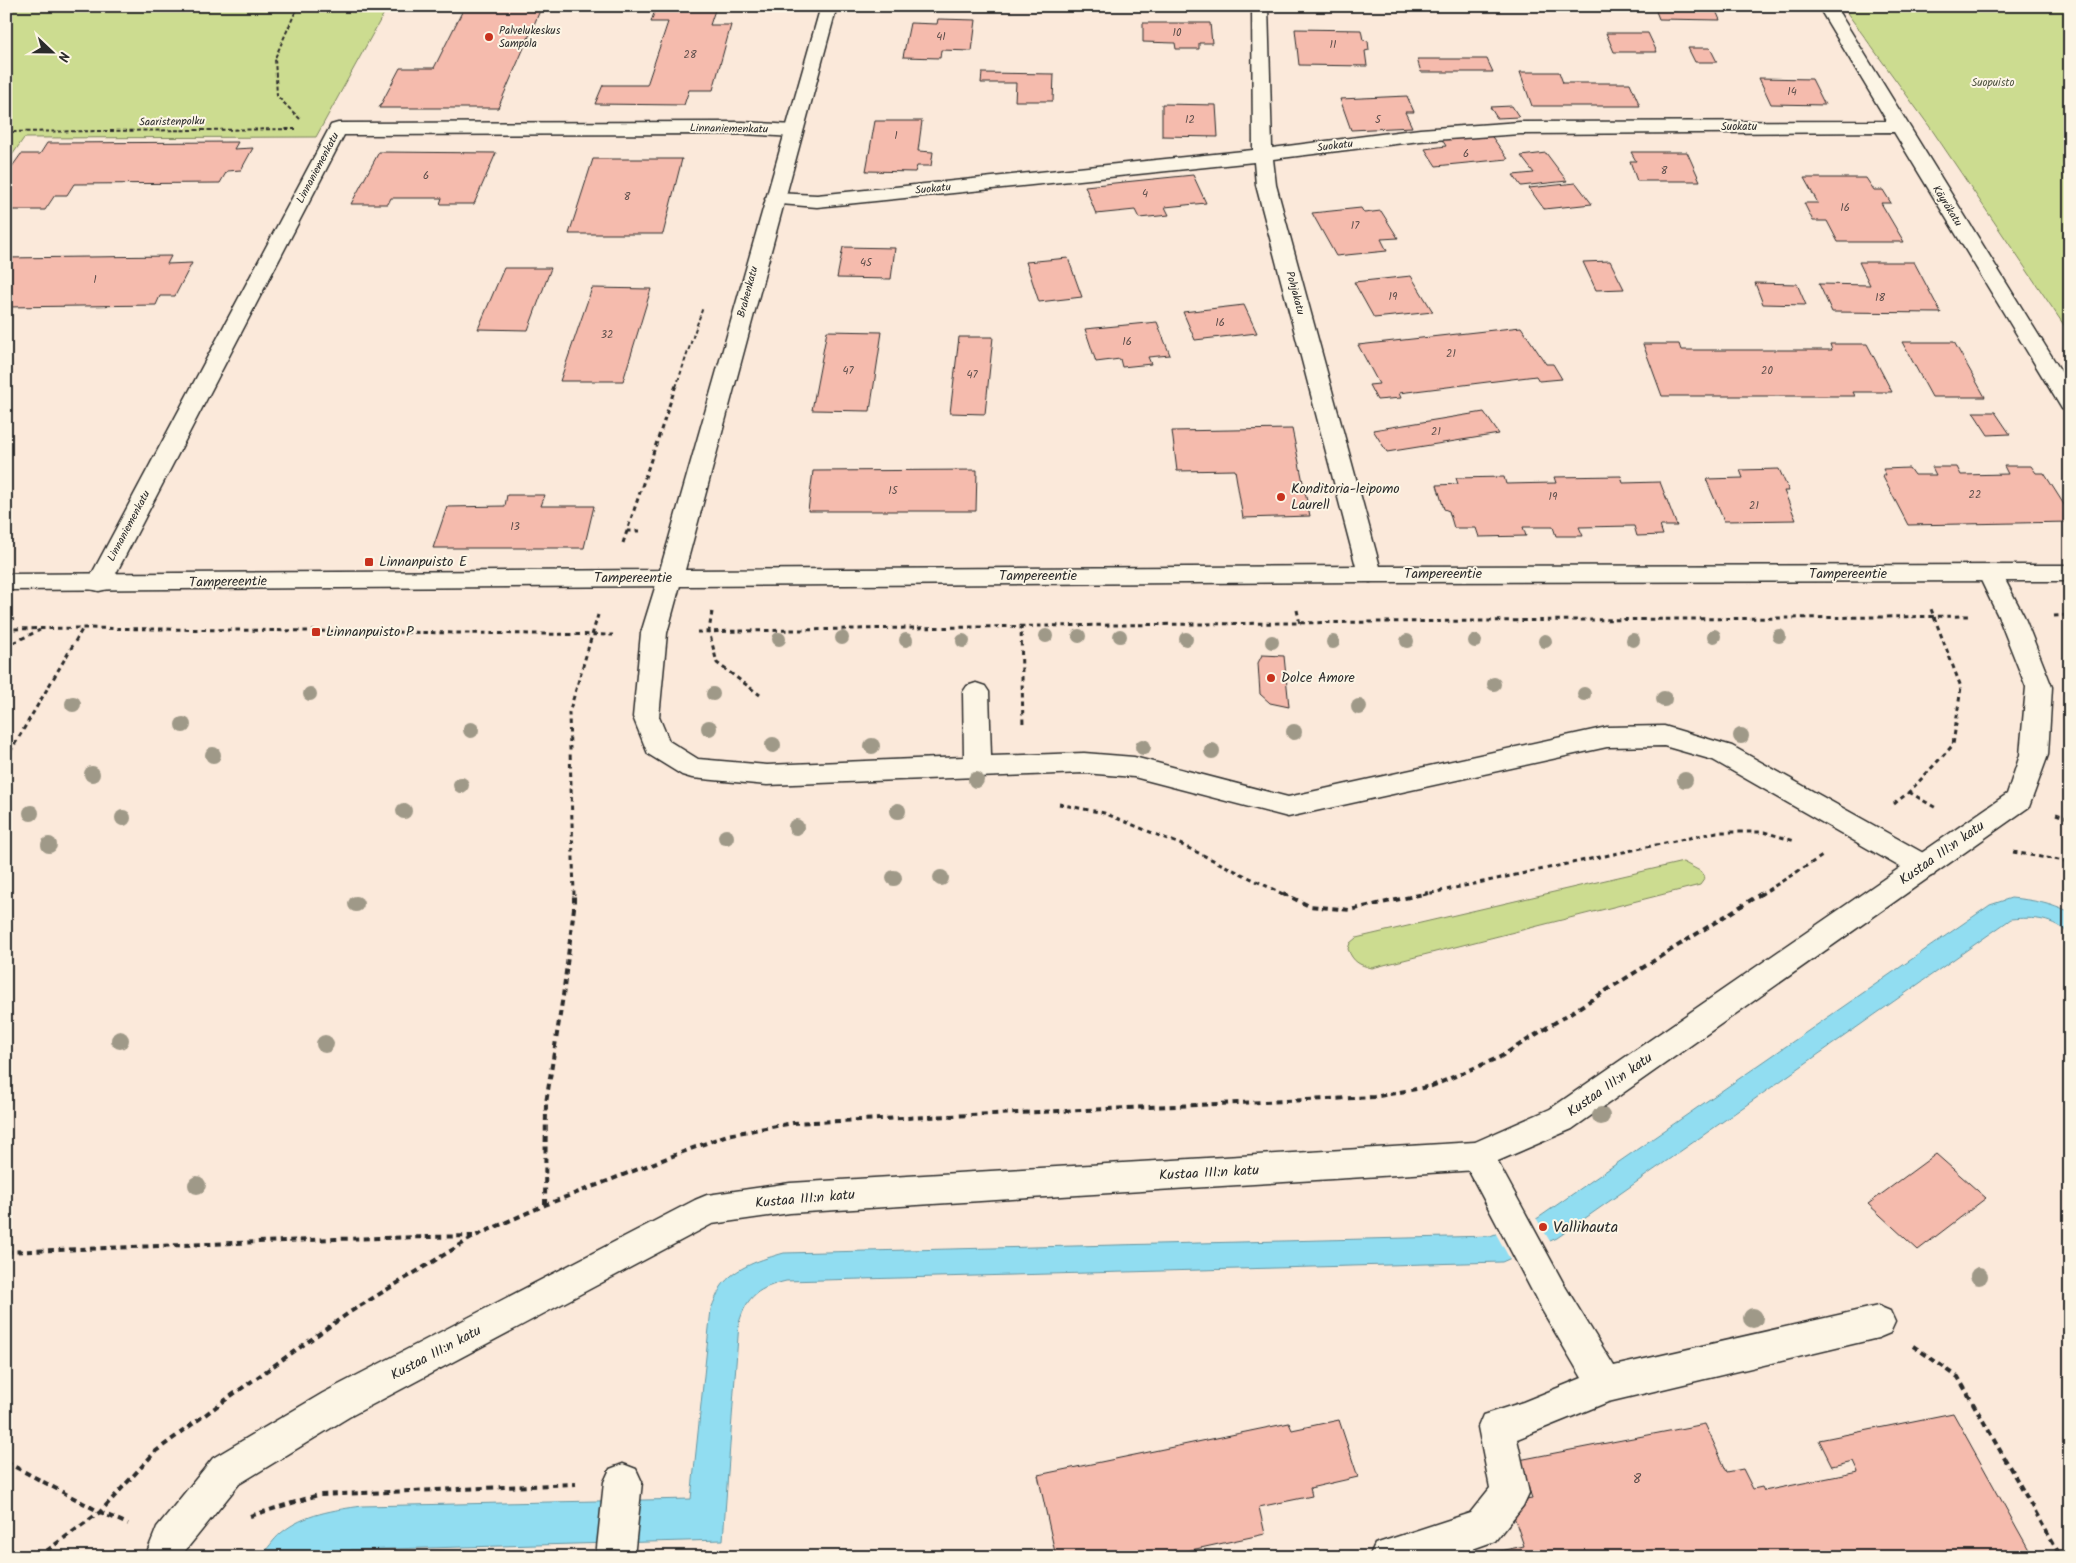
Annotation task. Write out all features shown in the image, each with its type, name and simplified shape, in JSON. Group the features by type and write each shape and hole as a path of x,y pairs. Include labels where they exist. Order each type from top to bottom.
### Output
{"street":[{"name":"Brahenkatu","path":"829,6 654,632 646,717 658,746 692,768 767,775 1084,763 1134,767 1288,807 1607,737 1664,736 1722,753 1924,867"},
{"name":"Pohjakatu","path":"1260,6 1263,154 1266,185 1370,574"},
{"name":"Käyräkatu","path":"1826,6 2070,404"},
{"name":"Suokatu","path":"775,199 817,201 1263,154 1420,135 1520,128 1898,126"},
{"name":"Linnaniemenkatu","path":"99,583 338,129 743,128 793,132"},
{"name":"Tampereentie","path":"6,582 99,583 612,577 2070,573"},
{"name":"Kustaa III:n katu","path":"164,1557 170,1540 226,1471 336,1405 708,1210 790,1198 1477,1156 1562,1119 2019,800 2034,755 2039,687 2011,616 1990,574"},
{"path":"976,692 978,766"},
{"path":"1477,1156 1554,1299 1606,1385"},
{"path":"1388,1557 1482,1528 1510,1493 1496,1427 1524,1419 1606,1385 1878,1322"},
{"path":"615,1557 623,1482"}],"path":[{"path":"298,6 275,58 277,96 297,118 338,129"},
{"name":"Saaristenpolku","path":"6,132 338,129"},
{"path":"545,1205 546,1103 563,996 574,908 570,713 591,636 706,300"},
{"path":"716,578 709,631 717,663 760,695"},
{"path":"6,629 83,628 591,636 654,632 1021,625 1300,624 1934,616 1961,687 1953,746 1909,792 1862,831"},
{"path":"1021,625 1024,797 1104,813 1182,844 1309,906 1350,910 1717,832 1764,832 1801,843"},
{"path":"6,759 83,628"},
{"path":"6,646 41,630"},
{"path":"38,1557 100,1512 156,1451 350,1312 475,1236 545,1205 727,1135 793,1123 1374,1097 1432,1086 1500,1058 1828,852 1819,849"},
{"path":"2012,852 2070,862"},
{"path":"6,1252 475,1236"},
{"path":"1878,1322 1958,1377 2061,1557"},
{"path":"6,1462 100,1512"},
{"path":"244,1518 318,1495 623,1482"}],"green space":[{"path":"6,6 388,6 316,137 24,138 6,164"},
{"name":"Suopuisto","path":"1842,6 2070,6 2070,334 1932,130"},
{"path":"1683,862 1700,871 1705,878 1700,885 1372,968 1357,962 1348,949 1350,943 1356,938"}],"water":[{"name":"Vallihauta","path":"2011,898 2041,902 2070,913 2070,935 2057,925 2043,920 2028,918 2011,919 1557,1238 1502,1262 786,1281 755,1294 742,1313 739,1323 723,1540 352,1550 323,1557 261,1557 278,1535 299,1521 330,1511 362,1506 691,1499 711,1309 721,1287 733,1274 767,1258 784,1253 1490,1236 1538,1218 1990,905"}],"pier":[{"path":"1535,1216 1551,1243 1511,1261 1495,1232"}],"building":[{"name":"Palvelukeskus Sampola","path":"465,6 542,6 498,108 379,108 400,68 434,68"},
{"path":"1654,6 1714,6 1720,20 1659,19"},
{"path":"656,7 716,7 710,25 731,25 713,90 689,90 684,105 595,104 603,85 647,85 668,22 651,22"},
{"path":"938,19 976,20 972,51 941,50 940,58 903,57 910,23 937,24"},
{"path":"1143,23 1210,23 1212,43 1199,43 1199,49 1176,49 1175,43 1143,42"},
{"path":"1295,29 1361,30 1363,40 1368,41 1369,50 1365,51 1367,66 1299,65"},
{"path":"1606,33 1648,33 1657,52 1614,52"},
{"path":"1688,48 1710,48 1717,62 1695,62"},
{"path":"1417,59 1487,59 1493,72 1421,72"},
{"path":"1520,72 1559,72 1563,83 1630,83 1640,106 1532,106"},
{"path":"982,73 1054,74 1053,101 1015,101 1016,83 981,83"},
{"path":"1759,78 1812,79 1825,105 1771,104"},
{"path":"1407,96 1414,112 1405,112 1412,127 1351,130 1340,99"},
{"path":"1162,104 1216,105 1218,137 1162,136"},
{"path":"1512,106 1519,117 1497,118 1490,107"},
{"path":"875,121 922,121 918,151 933,152 931,166 917,166 915,172 866,171"},
{"path":"1490,134 1508,159 1436,166 1425,149 1446,146 1441,138"},
{"path":"238,142 234,149 253,148 241,170 227,171 220,183 74,184 67,195 55,195 45,210 6,210 6,175 21,154 40,154 47,143"},
{"path":"379,152 496,153 474,204 440,204 442,198 391,198 388,204 351,204"},
{"path":"1631,152 1687,152 1700,181 1637,181 1630,161 1636,161"},
{"path":"1546,153 1567,181 1521,186 1513,175 1534,173 1521,156"},
{"path":"593,159 682,159 663,234 569,234"},
{"path":"1193,175 1206,203 1165,207 1169,215 1139,218 1135,210 1096,214 1085,186"},
{"path":"1804,178 1866,178 1874,190 1883,190 1891,203 1881,203 1904,242 1838,242 1827,221 1813,221 1804,203 1818,203"},
{"path":"1576,183 1592,204 1544,209 1529,188"},
{"path":"1361,208 1364,213 1381,211 1398,238 1381,239 1387,251 1336,256 1312,213"},
{"path":"843,247 895,248 891,279 837,278"},
{"path":"171,256 167,264 192,263 175,296 160,296 156,305 6,307 6,258"},
{"path":"1068,258 1082,297 1039,302 1026,262"},
{"path":"1610,261 1624,289 1596,290 1583,262"},
{"path":"1859,262 1914,262 1941,313 1832,312 1819,284 1870,285"},
{"path":"504,268 551,268 528,330 478,329"},
{"path":"1411,276 1433,312 1374,318 1354,282"},
{"path":"1755,283 1797,284 1806,305 1763,304"},
{"path":"592,288 651,289 623,381 560,381"},
{"path":"1244,305 1257,333 1195,340 1183,312"},
{"path":"1157,322 1170,355 1148,357 1151,364 1122,367 1120,359 1096,362 1085,329"},
{"path":"1521,327 1546,364 1553,364 1562,379 1539,381 1536,376 1399,393 1401,398 1377,400 1369,385 1379,384 1358,345"},
{"path":"827,331 882,332 870,411 812,410"},
{"path":"959,337 993,337 985,414 950,413"},
{"path":"1902,342 1954,342 1985,397 1932,397"},
{"path":"1643,344 1679,344 1681,350 1832,350 1830,344 1867,344 1892,392 1853,392 1855,396 1662,396"},
{"path":"1484,412 1499,434 1387,452 1373,430"},
{"path":"1973,412 1995,412 2010,434 1988,435"},
{"path":"1292,429 1310,516 1243,518 1235,470 1177,471 1172,431"},
{"path":"2004,466 2031,466 2036,473 2044,473 2070,514 2070,522 1908,525 1882,475 1886,475 1883,469 1909,468 1914,475 1936,475 1932,467 1957,467 1961,475 2008,474"},
{"path":"1779,469 1789,491 1784,491 1796,520 1724,521 1706,479 1743,478 1740,470"},
{"path":"977,470 976,511 808,511 813,471"},
{"path":"1621,476 1623,483 1660,482 1677,526 1660,526 1663,535 1637,536 1634,526 1579,527 1583,536 1556,536 1553,527 1523,527 1526,536 1479,537 1476,528 1454,528 1449,511 1444,509 1437,485 1458,484 1456,478 1504,477 1506,484 1556,483 1554,477"},
{"path":"507,495 545,495 541,506 594,506 584,548 433,548 447,507 505,506"},
{"path":"1262,655 1284,656 1289,707 1270,703 1260,694 1258,663"},
{"path":"1936,1154 1986,1198 1918,1250 1868,1204"},
{"path":"1953,1413 2033,1557 1470,1557 1524,1546 1509,1502 1532,1498 1519,1460 1705,1424 1727,1472 1743,1469 1753,1489 1762,1487 1764,1491 1858,1472 1853,1461 1832,1466 1819,1440"},
{"path":"1339,1420 1358,1477 1310,1488 1312,1496 1259,1507 1265,1534 1159,1557 1056,1557 1038,1475 1289,1423 1292,1430"}],"place":[{"name":"Palvelukeskus Sampola","path":"489,37"},
{"name":"Konditoria-leipomo Laurell","path":"1281,497"},
{"name":"Linnanpuisto E","path":"369,562"},
{"name":"Linnanpuisto P","path":"316,632"},
{"name":"Dolce Amore","path":"1271,678"},
{"name":"Vallihauta","path":"1543,1227"}]}
